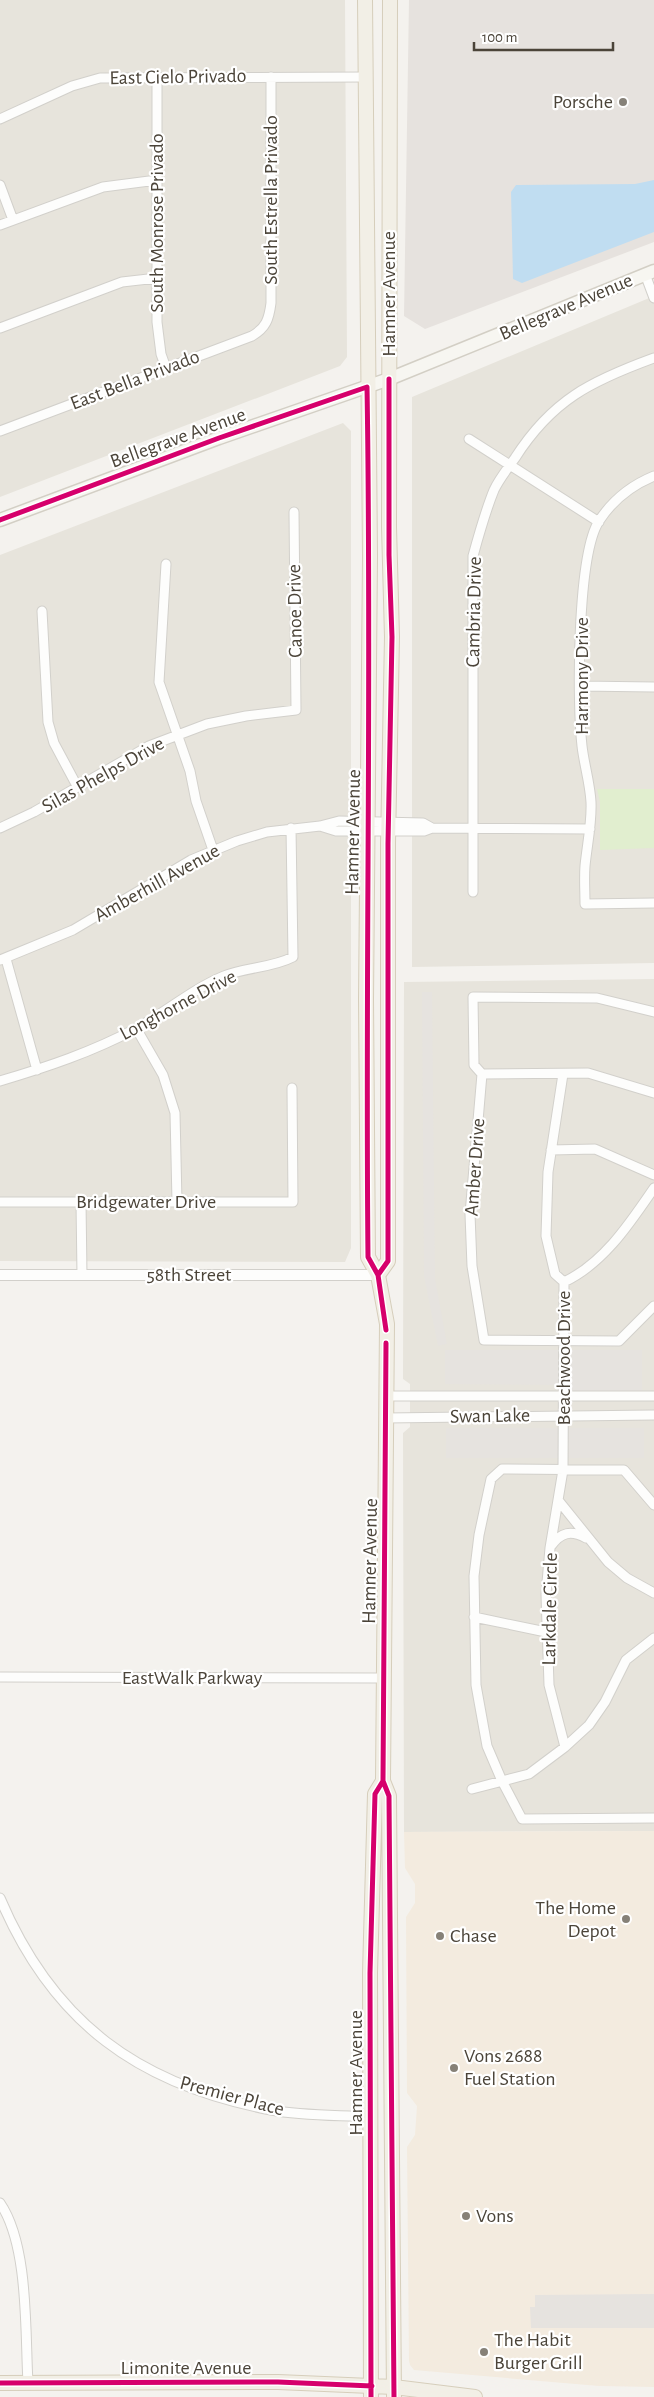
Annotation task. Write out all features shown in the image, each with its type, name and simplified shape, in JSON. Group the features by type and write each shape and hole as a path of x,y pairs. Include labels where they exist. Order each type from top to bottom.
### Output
{"main road":[{"name":"Hamner Avenue","path":"364,0 370,556 366,999 368,1257 378,1275 386,1324 382,1781 389,1796 394,2392"},
{"name":"Hamner Avenue","path":"378,1275 388,1261 389,826 392,637 389,379 390,0"},
{"name":"Bellegrave Avenue","path":"0,520 219,438 389,379 650,272"},
{"name":"Hamner Avenue","path":"371,2392 370,2117 372,2024 370,1973 375,1794 382,1781"},
{"path":"374,1810 381,1824 381,1882 390,1893"},
{"name":"Limonite Avenue","path":"0,2383 278,2382 371,2392 475,2397"}],"street":[{"name":"East Cielo Privado","path":"0,119 65,89 90,80 111,77 365,77"},
{"name":"South Monrose Privado","path":"157,77 158,338 166,368"},
{"name":"South Estrella Privado","path":"267,323 270,303 271,77"},
{"path":"0,225 103,187 157,180"},
{"path":"0,185 13,220"},
{"path":"650,272 654,298"},
{"path":"0,328 122,282 157,278"},
{"name":"East Bella Privado","path":"0,431 252,336 267,323"},
{"name":"Cambria Drive","path":"473,892 473,556 495,488 530,434 559,405 608,375 654,358"},
{"path":"470,439 598,522"},
{"name":"Harmony Drive","path":"654,476 627,491 598,522 588,549 580,686 582,745 591,802 590,829 584,868 585,904 654,903"},
{"name":"Canoe Drive","path":"294,512 296,710"},
{"path":"166,564 159,682 190,771 196,801 213,850"},
{"path":"42,611 48,722 54,743 77,786"},
{"path":"580,686 654,687"},
{"name":"Silas Phelps Drive","path":"0,828 34,812 149,746 208,724 246,716 296,710"},
{"name":"Amberhill Avenue","path":"3,960 72,930 144,886 213,850 268,832 320,826 339,821 368,826 389,826 424,831 432,828 473,827 590,829"},
{"name":"Longhorne Drive","path":"0,1081 91,1051 136,1028 223,976 257,966 282,963 293,957 291,828"},
{"path":"3,960 37,1070"},
{"name":"Amber Drive","path":"564,1341 484,1340 472,1266 470,1214 482,1074 474,1065 473,997 597,998 654,1012"},
{"path":"136,1028 163,1075 176,1113 177,1202"},
{"path":"482,1074 588,1073 654,1093"},
{"name":"Beachwood Drive","path":"563,1074 551,1150 546,1236 555,1274 564,1282 563,1470"},
{"name":"Bridgewater Drive","path":"0,1202 293,1202 292,1088"},
{"path":"551,1150 595,1149 654,1175"},
{"path":"564,1282 583,1273 624,1232 654,1188"},
{"path":"81,1202 82,1275"},
{"name":"58th Street","path":"0,1275 378,1275"},
{"path":"564,1341 619,1341 654,1306"},
{"name":"Swan Lake","path":"386,1396 654,1396"},
{"name":"Swan Lake","path":"386,1418 654,1415"},
{"path":"654,1505 624,1470 502,1469 491,1479 479,1535 474,1576 476,1685 487,1746 502,1781 522,1819 654,1818"},
{"name":"Larkdale Circle","path":"563,1470 550,1548 546,1594 546,1632 549,1685 565,1747"},
{"path":"558,1500 608,1562 627,1578 654,1593"},
{"path":"550,1548 558,1537 563,1534 575,1532 589,1539"},
{"path":"474,1617 546,1632"},
{"path":"472,1789 529,1774 565,1747 589,1725 604,1702 626,1660 654,1638"},
{"name":"EastWalk Parkway","path":"0,1677 383,1678"},
{"name":"Premier Place","path":"0,1898 15,1934 48,1985 94,2034 140,2066 192,2089 272,2110 370,2117"},
{"path":"0,2203 16,2239 23,2292 28,2383"}],"shaded area":[{"path":"0,0 345,0 347,357 340,366 0,497"},
{"path":"409,0 654,0 654,242 425,329 404,316"},
{"path":"654,296 654,963 412,967 412,397"},
{"path":"343,423 351,431 351,1248 345,1262 0,1261 0,555"},
{"path":"654,979 654,1831 404,1832 403,1433 410,1427 410,1384 403,1379 404,982"},
{"path":"422,992 432,992 435,1278 447,1344 438,1346 424,1276"},
{"path":"445,1350 642,1350 642,1391 572,1392 567,1385 445,1384"},
{"path":"446,1428 644,1428 644,1458 446,1458"},
{"path":"654,1831 654,2387 599,2386 414,2370 409,2361 407,2147 415,2135 417,2106 407,2093 406,1917 415,1903 415,1884 405,1868 404,1832"},
{"path":"654,2294 654,2328 531,2328 530,2307 535,2307 535,2295"}],"green space":[{"path":"597,789 654,789 654,848 600,850 600,802"}],"water":[{"path":"654,180 654,232 522,283 513,279 511,192 516,185 635,184"}],"cycle path":[{"path":"378,1275 388,1261 388,844 392,637 389,555 389,379"},
{"path":"0,520 219,438 367,387 369,604 368,1257 378,1275 386,1330"},
{"path":"386,1343 383,1781 389,1796 394,2397"},
{"path":"371,2397 370,1973 375,1794 383,1781"},
{"path":"0,2383 278,2382 372,2386"}],"place":[{"name":"Porsche","path":"623,102"},
{"name":"The Home Depot","path":"626,1919"},
{"name":"Chase","path":"440,1936"},
{"name":"Vons 2688 Fuel Station","path":"454,2068"},
{"name":"Vons","path":"466,2216"},
{"name":"The Habit Burger Grill","path":"484,2352"}]}
